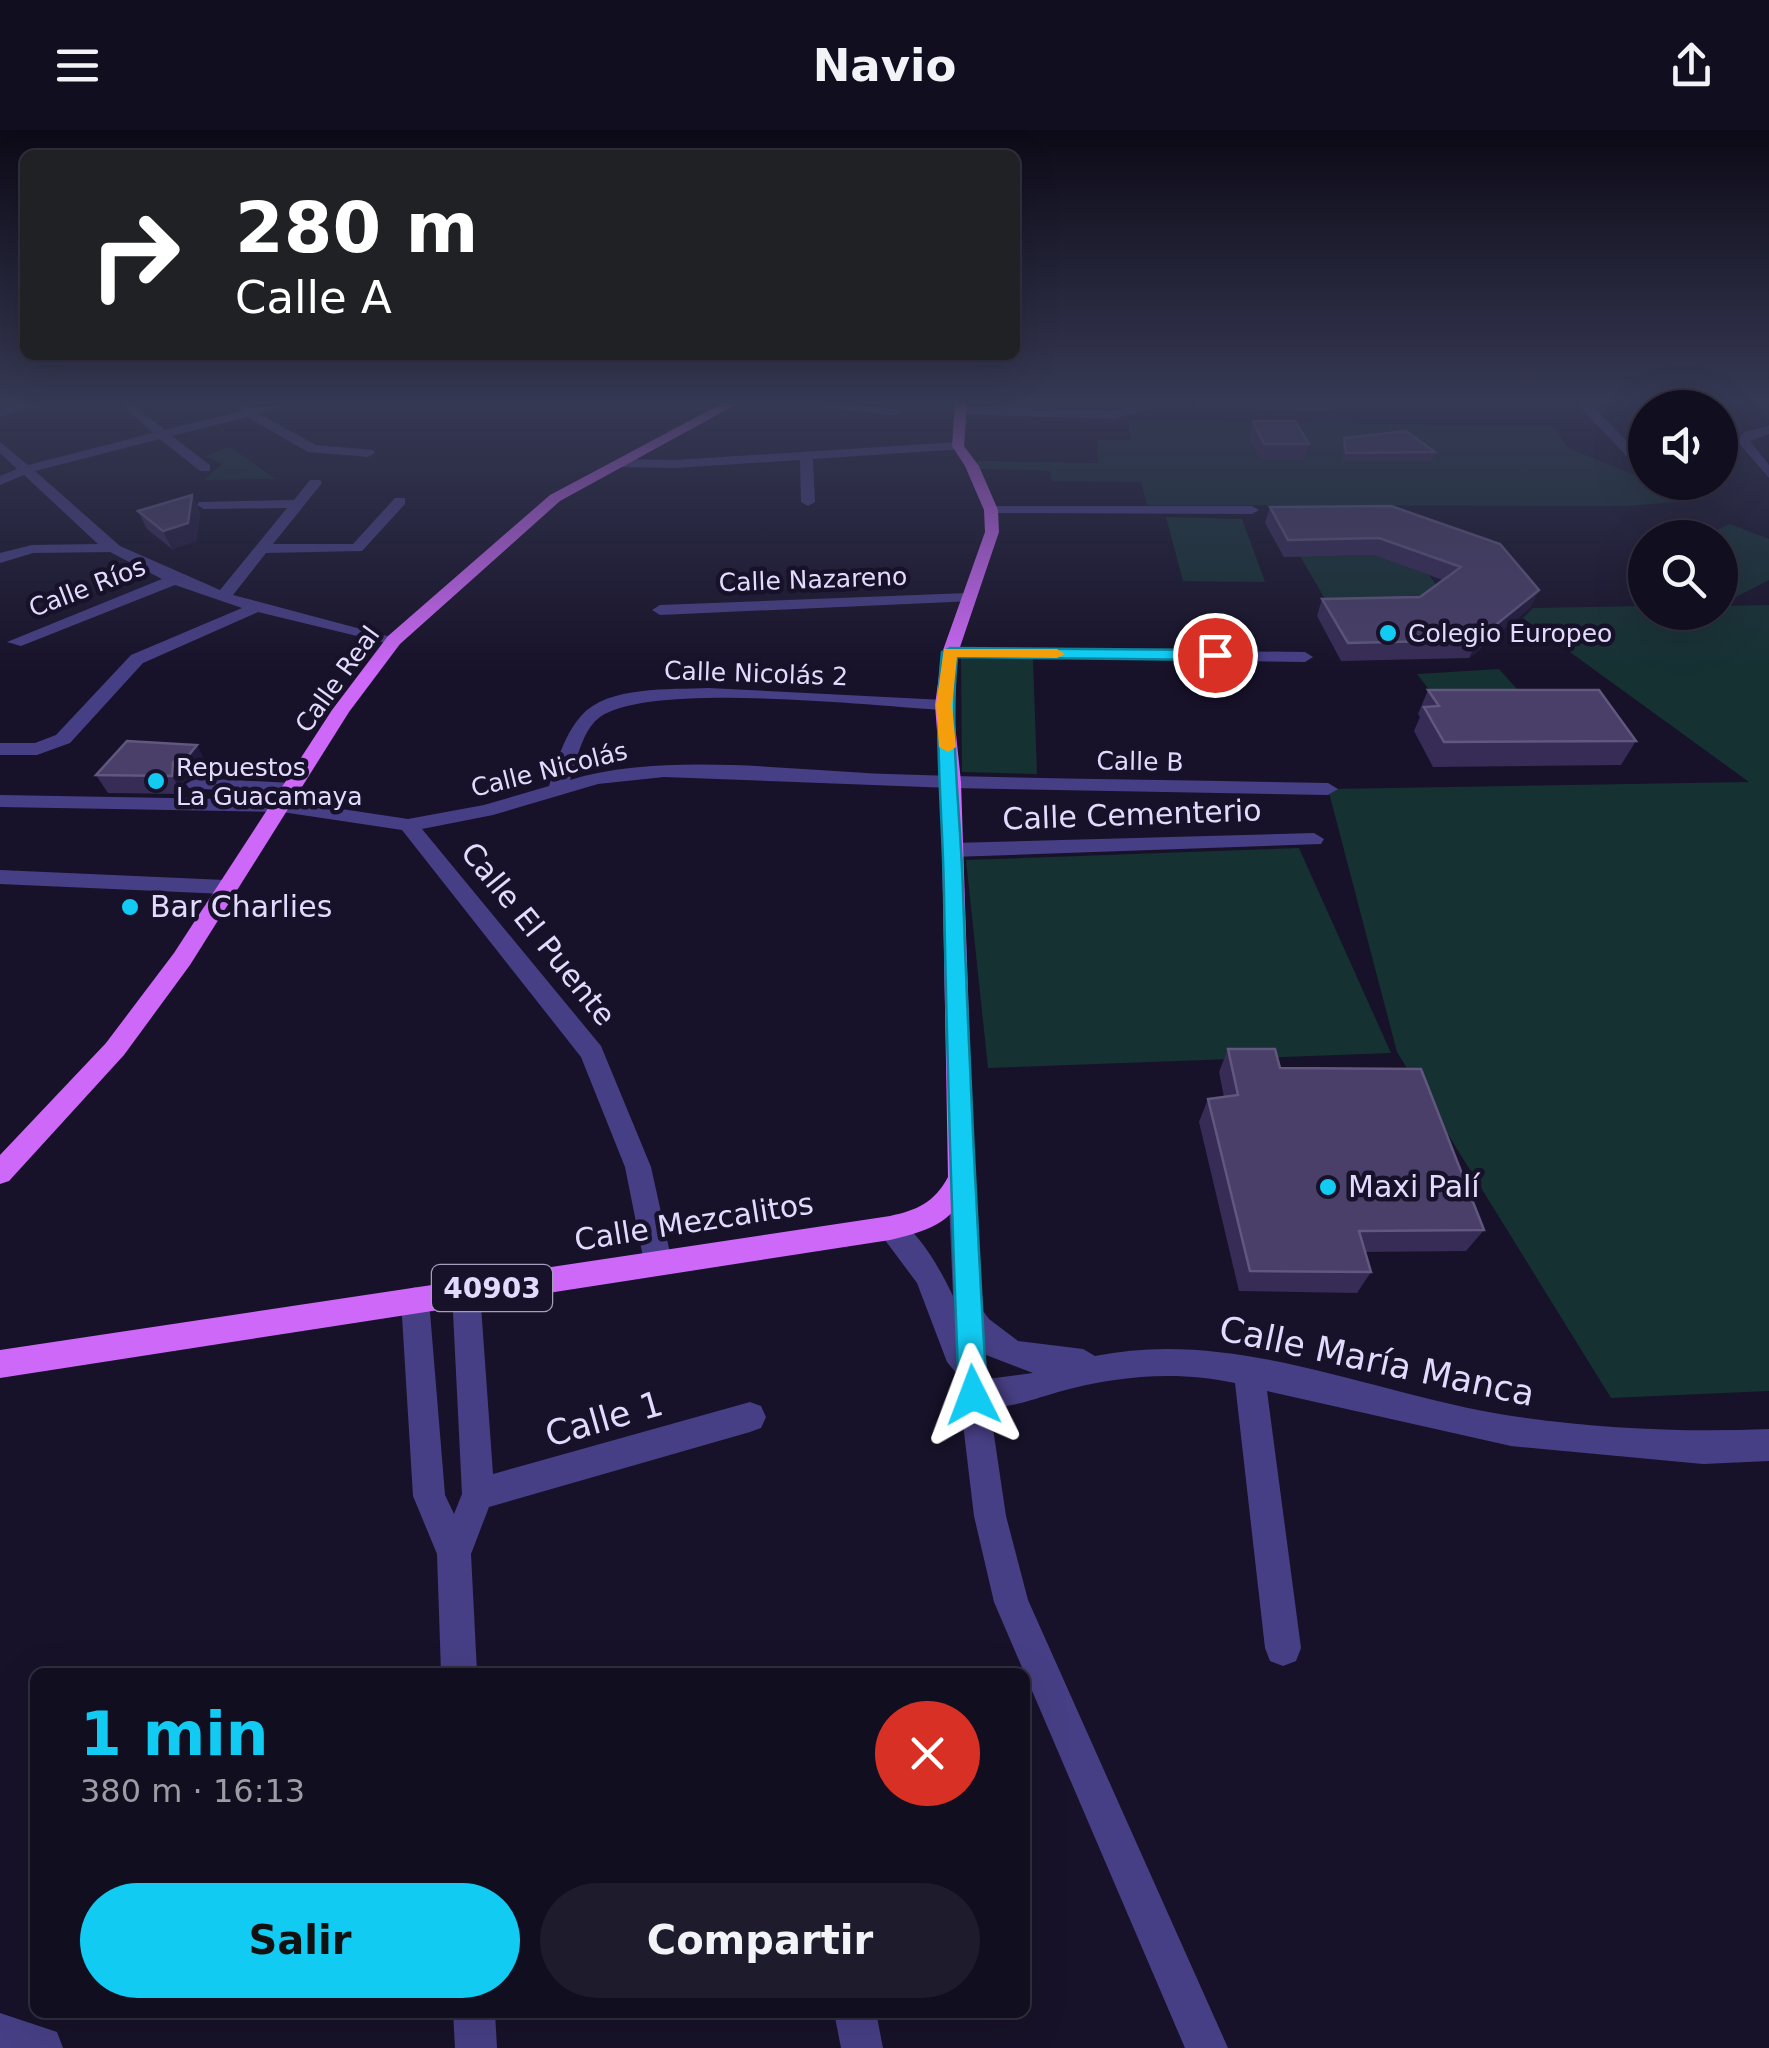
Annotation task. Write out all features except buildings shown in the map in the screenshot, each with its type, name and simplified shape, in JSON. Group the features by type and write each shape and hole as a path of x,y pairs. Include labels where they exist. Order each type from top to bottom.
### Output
{"main road":[{"name":"Calle Real","path":"0,1173 115,1049 182,959 368,671 394,640 563,494"},
{"path":"962,1177 951,782 944,705 950,652 988,546 992,510 983,494"},
{"name":"Calle Mezcalitos","path":"0,1364 890,1228 928,1220 951,1201 962,1177"}],"street":[{"path":"53,494 112,548 176,580 254,608 394,640"},
{"path":"223,597 307,494"},
{"path":"808,494 808,502"},
{"path":"265,549 352,549 360,546 400,501"},
{"path":"204,504 300,504"},
{"path":"992,510 1252,510"},
{"path":"0,558 32,549 112,548"},
{"name":"Calle Ríos","path":"7,649 176,580"},
{"name":"Calle Nazareno","path":"660,610 968,598"},
{"path":"0,748 37,749 64,739 137,658 254,608"},
{"path":"950,652 1306,657"},
{"name":"Calle Nicolás 2","path":"558,788 582,726 591,716 603,707 654,694 944,705"},
{"name":"Calle Nicolás","path":"287,798 408,825 486,811 622,773 664,771 951,782"},
{"name":"Calle B","path":"951,782 1328,789"},
{"path":"196,784 287,798"},
{"path":"0,801 287,798"},
{"name":"Calle El Puente","path":"408,825 592,1053 638,1167 658,1262"},
{"name":"Calle Cementerio","path":"952,850 1314,840"},
{"path":"0,876 225,887"},
{"path":"962,1177 973,1395 990,1516 1011,1602 1206,2048"},
{"path":"890,1228 919,1257 943,1301 973,1395"},
{"path":"454,1554 478,1494 466,1292"},
{"path":"415,1300 429,1496 454,1554 459,1668"},
{"path":"968,1313 990,1342 1011,1356 1118,1365"},
{"name":"Calle María Manca","path":"973,1395 1026,1390 1052,1379 1118,1365 1199,1361 1512,1431 1703,1448 1769,1445"},
{"path":"1249,1371 1282,1648"},
{"name":"Calle 1","path":"478,1494 750,1417"},
{"path":"474,2018 476,2048"},
{"path":"856,2018 862,2048"},
{"path":"0,2034 42,2047"}],"green space":[{"path":"1144,494 1628,494 1628,500 1689,501 1626,506 1147,505"},
{"path":"1166,517 1242,519 1265,582 1183,581"},
{"path":"1738,527 1769,539 1769,580 1738,596"},
{"path":"1373,555 1429,575 1442,593 1335,616 1300,556"},
{"path":"1769,605 1769,1391 1611,1398 1397,1052 1328,789 1749,782 1523,618 1533,608 1628,606 1628,630 1738,630 1738,606"},
{"path":"961,658 1033,659 1037,774 962,772"},
{"path":"1499,669 1525,698 1440,704 1417,674"},
{"path":"1299,848 1391,1053 988,1068 966,860"}],"slow traffic":[{"path":"948,747 944,705 950,652 1057,654"}],"place":[{"name":"Colegio Europeo","path":"1388,633"},
{"name":"Repuestos La Guacamaya","path":"156,781"},
{"name":"Bar Charlies","path":"130,907"},
{"name":"Maxi Palí","path":"1328,1187"}],"route":[{"path":"973,1395 962,1177 951,782 944,705 950,652 1215,655"}]}
